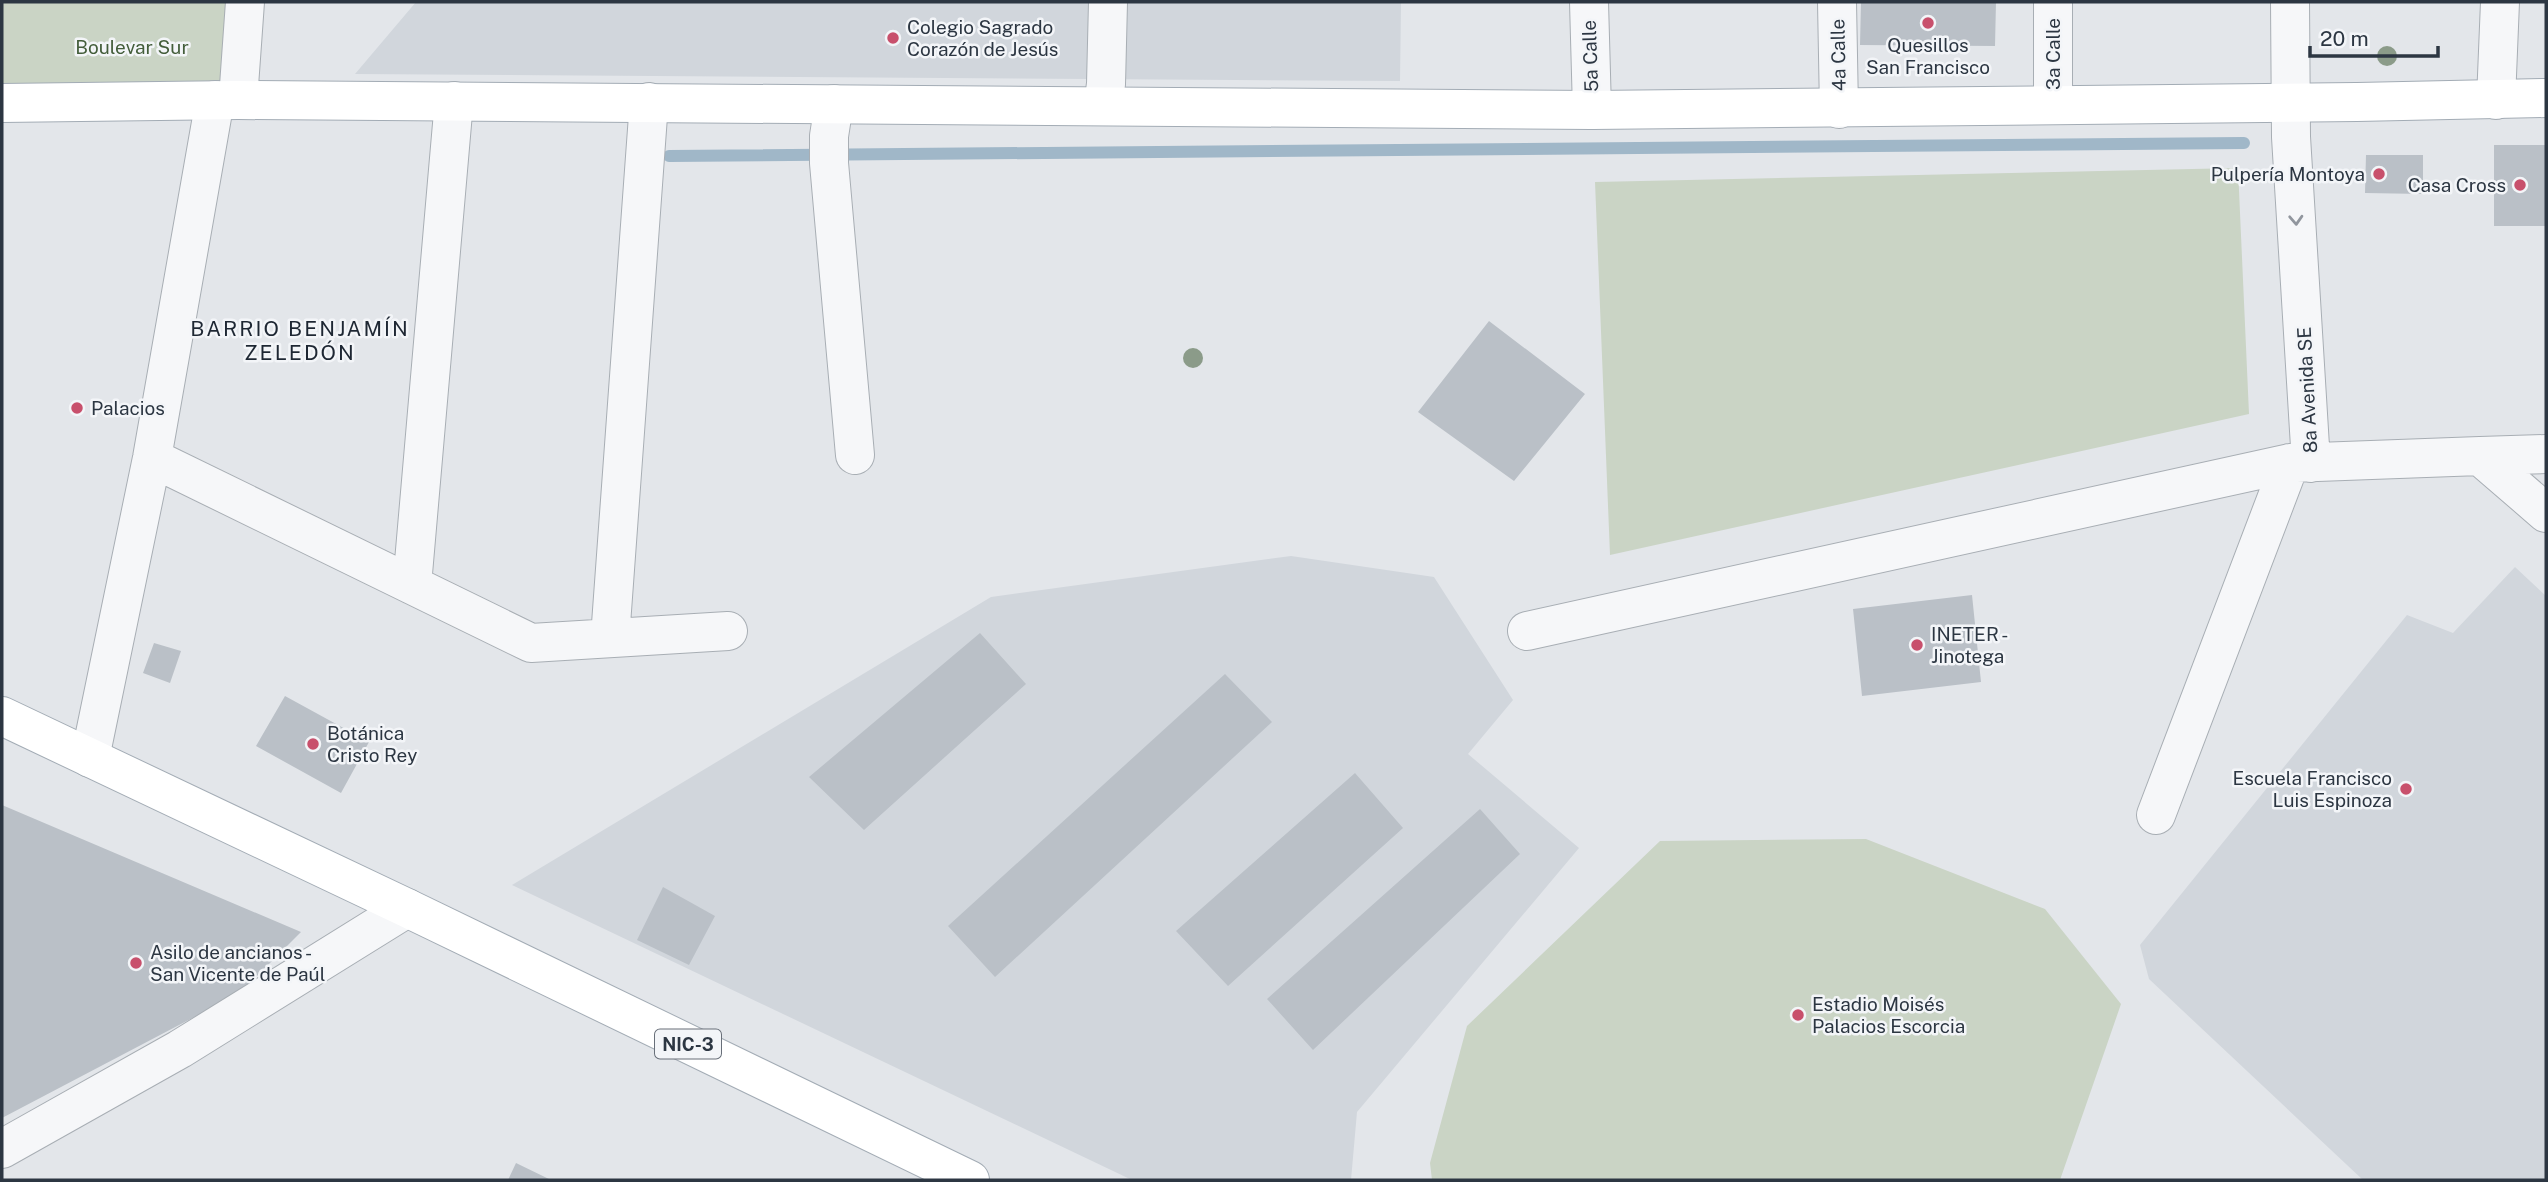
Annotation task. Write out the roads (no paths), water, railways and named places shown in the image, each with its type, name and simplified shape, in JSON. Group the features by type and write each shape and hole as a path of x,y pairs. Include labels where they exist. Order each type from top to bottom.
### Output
{"main road":[{"path":"2,103 227,100 1592,110 1839,109 2546,98"},
{"name":"NIC-3","path":"2,716 970,1180"}],"street":[{"path":"90,758 245,2"},
{"path":"1103,106 1108,2"},
{"name":"5a Calle","path":"1589,2 1592,110"},
{"name":"4a Calle","path":"1837,2 1839,109"},
{"name":"3a Calle","path":"2053,2 2053,105"},
{"name":"8a Avenida SE","path":"2290,2 2300,463 2546,454"},
{"path":"2496,100 2500,2"},
{"path":"412,585 454,101"},
{"path":"610,638 649,103"},
{"path":"834,104 829,136 830,163 855,454"},
{"path":"2480,456 2546,513"},
{"path":"152,458 531,643 728,631"},
{"path":"1527,631 2300,463"},
{"path":"2156,815 2300,463"},
{"path":"2,1149 180,1049 407,908"}],"waterway":[{"path":"669,156 2244,143"}],"place":[{"name":"Quesillos San Francisco","path":"1928,23"},
{"name":"Colegio Sagrado Corazón de Jesús","path":"893,38"},
{"name":"Pulpería Montoya","path":"2379,174"},
{"name":"Casa Cross","path":"2520,185"},
{"name":"Palacios","path":"77,408"},
{"name":"INETER - Jinotega","path":"1917,645"},
{"name":"Botánica Cristo Rey","path":"313,744"},
{"name":"Escuela Francisco Luis Espinoza","path":"2406,789"},
{"name":"Asilo de ancianos - San Vicente de Paúl","path":"136,963"},
{"name":"Estadio Moisés Palacios Escorcia","path":"1798,1015"}],"district":[{"name":"BARRIO BENJAMÍN ZELEDÓN","path":"300,340"}],"park label":[{"name":"Boulevar Sur","path":"132,47"}]}
